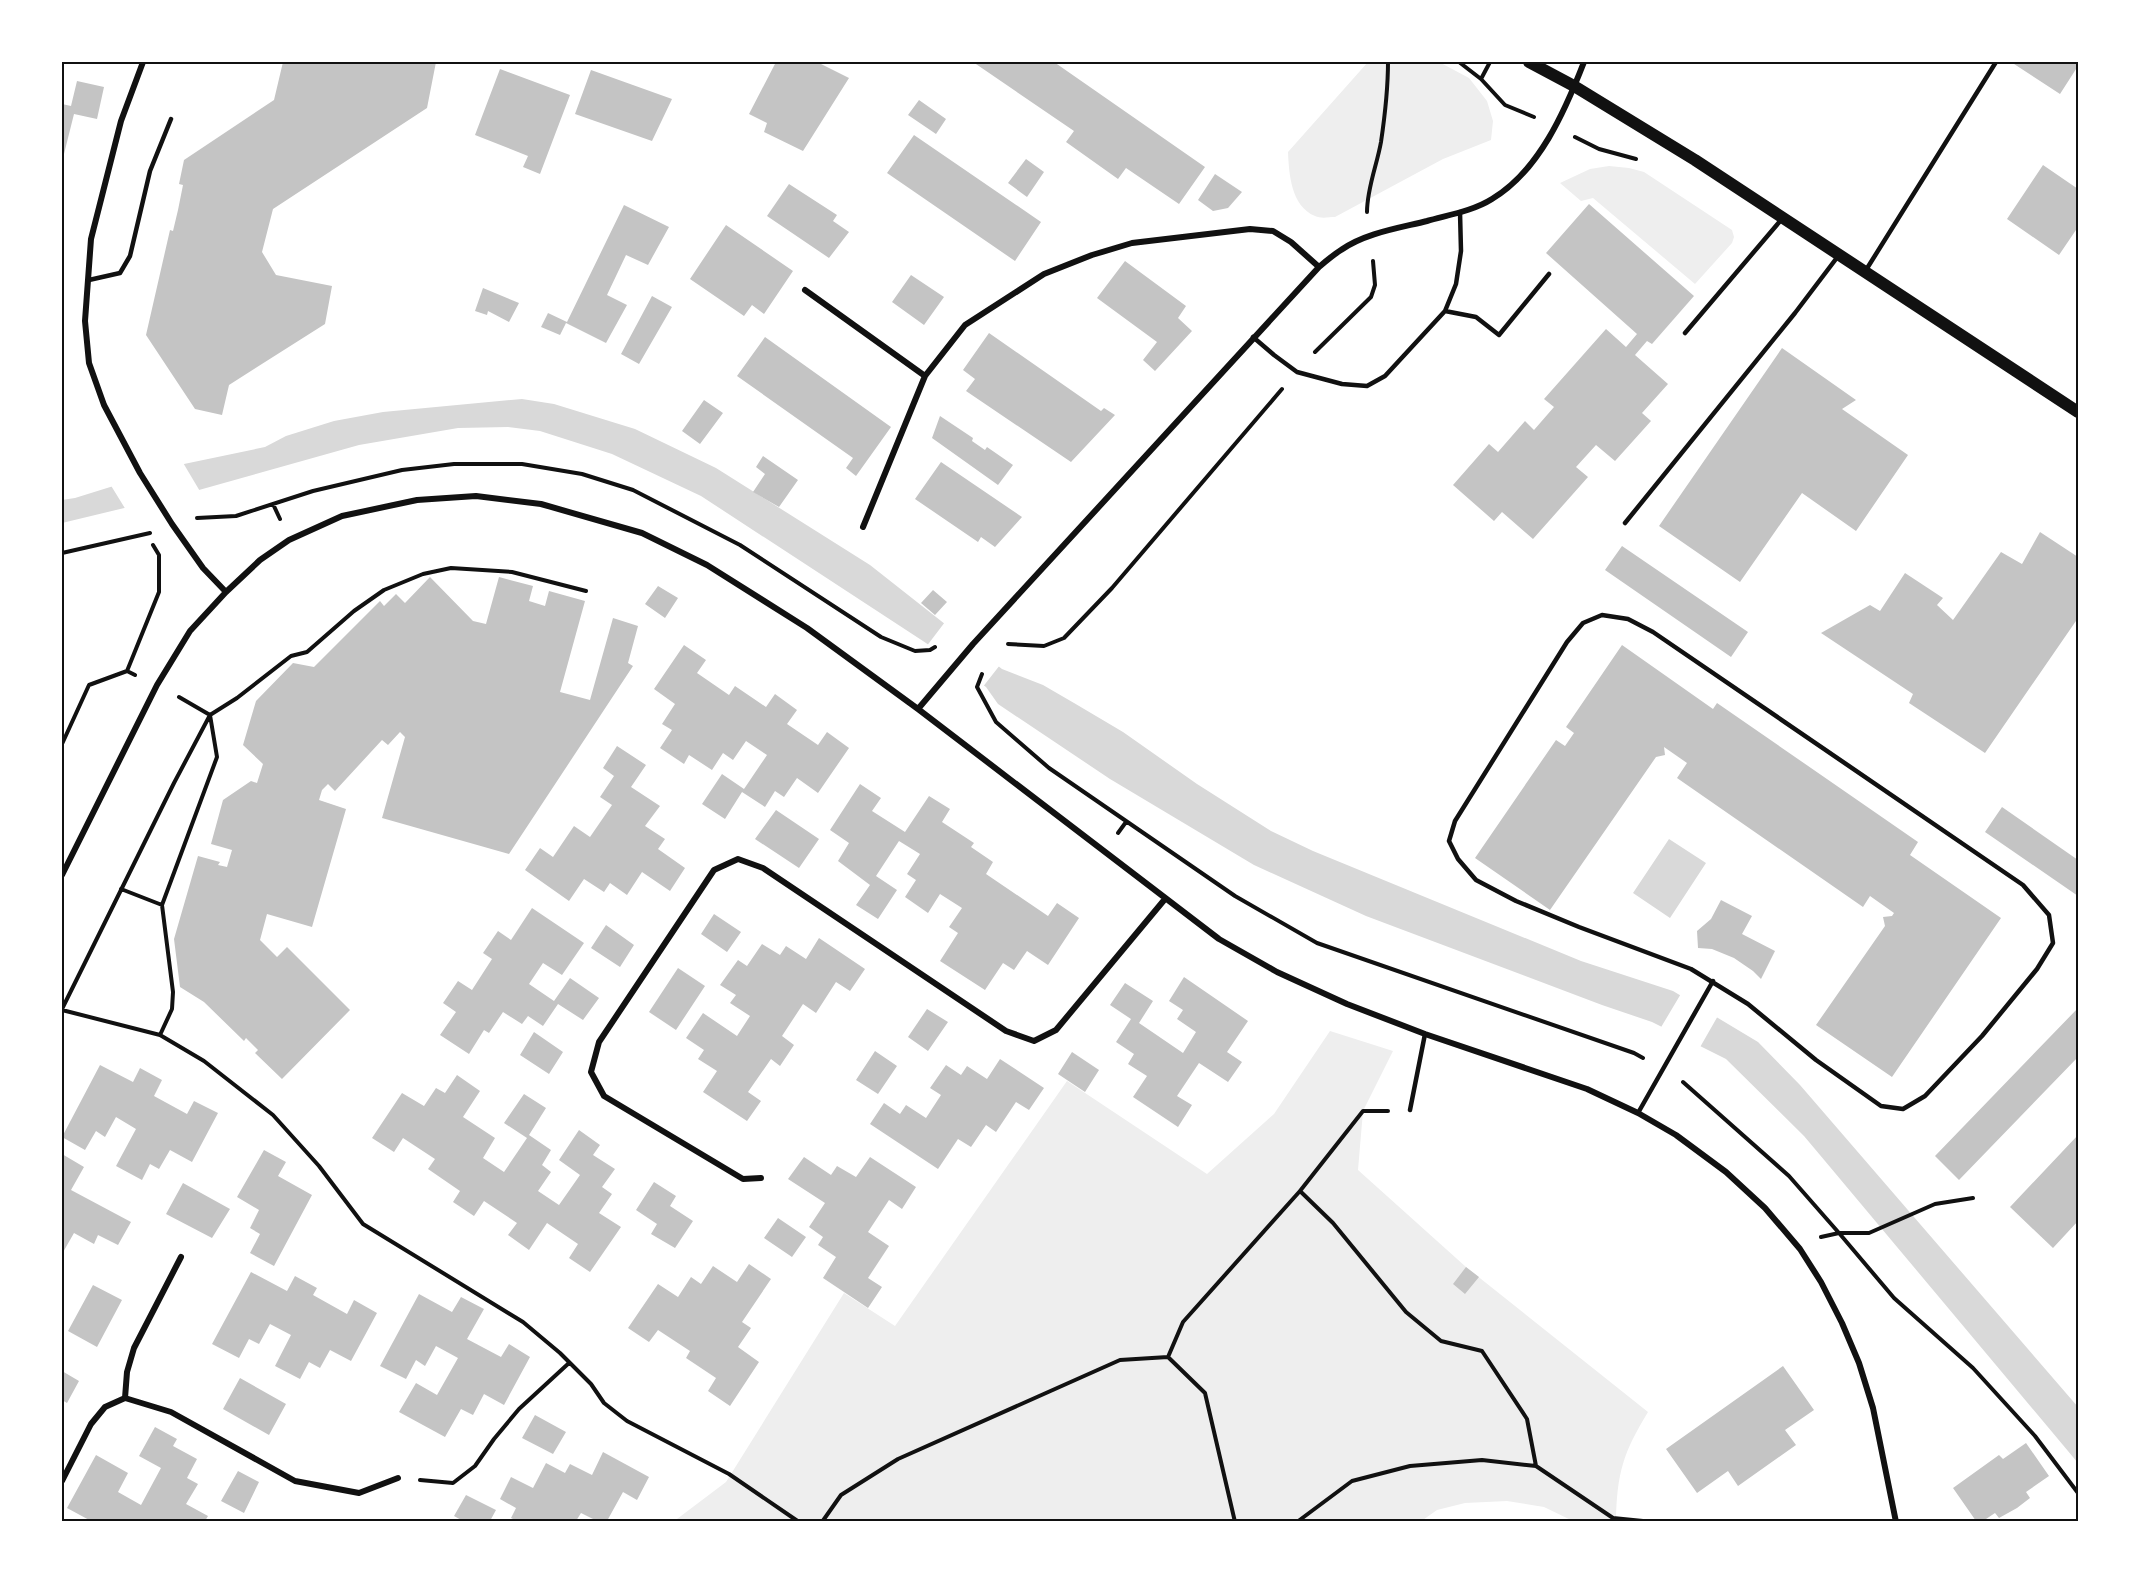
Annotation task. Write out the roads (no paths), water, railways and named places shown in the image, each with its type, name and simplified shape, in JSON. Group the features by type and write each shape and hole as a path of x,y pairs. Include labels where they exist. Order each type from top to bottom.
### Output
{"main road":[{"path":"1528,62 1695,160 2079,412"}],"street":[{"path":"143,62 121,121 91,239 85,321 89,363 104,405 140,473 203,568 225,592"},
{"path":"918,709 973,644 1319,267 1342,249 1371,236 1460,212 1491,200 1513,183 1546,143 1584,62"},
{"path":"863,527 925,376 965,325 1044,274 1092,255 1132,243 1250,229 1273,231 1291,242 1319,267"},
{"path":"805,290 925,376"},
{"path":"62,874 157,685 190,631 225,592 260,560 289,540 342,516 417,500 476,496 541,504 642,533 707,565 807,628 918,709 1219,939 1277,972 1347,1004 1425,1034 1587,1089 1638,1113 1676,1135 1726,1172 1765,1208 1800,1249 1821,1282 1846,1333 1866,1386 1883,1452 1896,1521"},
{"path":"761,1178 742,1179 604,1096 591,1072 599,1042 714,870 738,859 763,868 1006,1031 1034,1041 1056,1030 1165,899"},
{"path":"125,1398 127,1372 134,1348 181,1257"},
{"path":"62,1481 91,1424 105,1407 125,1398 171,1412 295,1481 358,1493 398,1478"}],"lane":[{"path":"1864,272 1996,62"},
{"path":"89,280 120,273 130,256 150,171 171,119"},
{"path":"1253,337 1297,372 1342,384 1367,386 1385,376 1445,310 1458,273 1461,251 1460,212"},
{"path":"1684,333 1783,218"},
{"path":"1625,523 1795,313 1839,255"},
{"path":"1445,310 1476,317 1499,335 1549,274"},
{"path":"1602,615 1628,619 1653,632 2023,885 2049,915 2053,943 2037,969 1982,1036 1925,1096 1903,1109 1881,1106 1816,1060 1748,1004 1713,981 1664,958 1516,901 1476,880 1458,859 1449,841 1455,821 1567,642 1583,623 1602,615"},
{"path":"1638,1113 1713,981"},
{"path":"1410,1110 1425,1034"}]}
